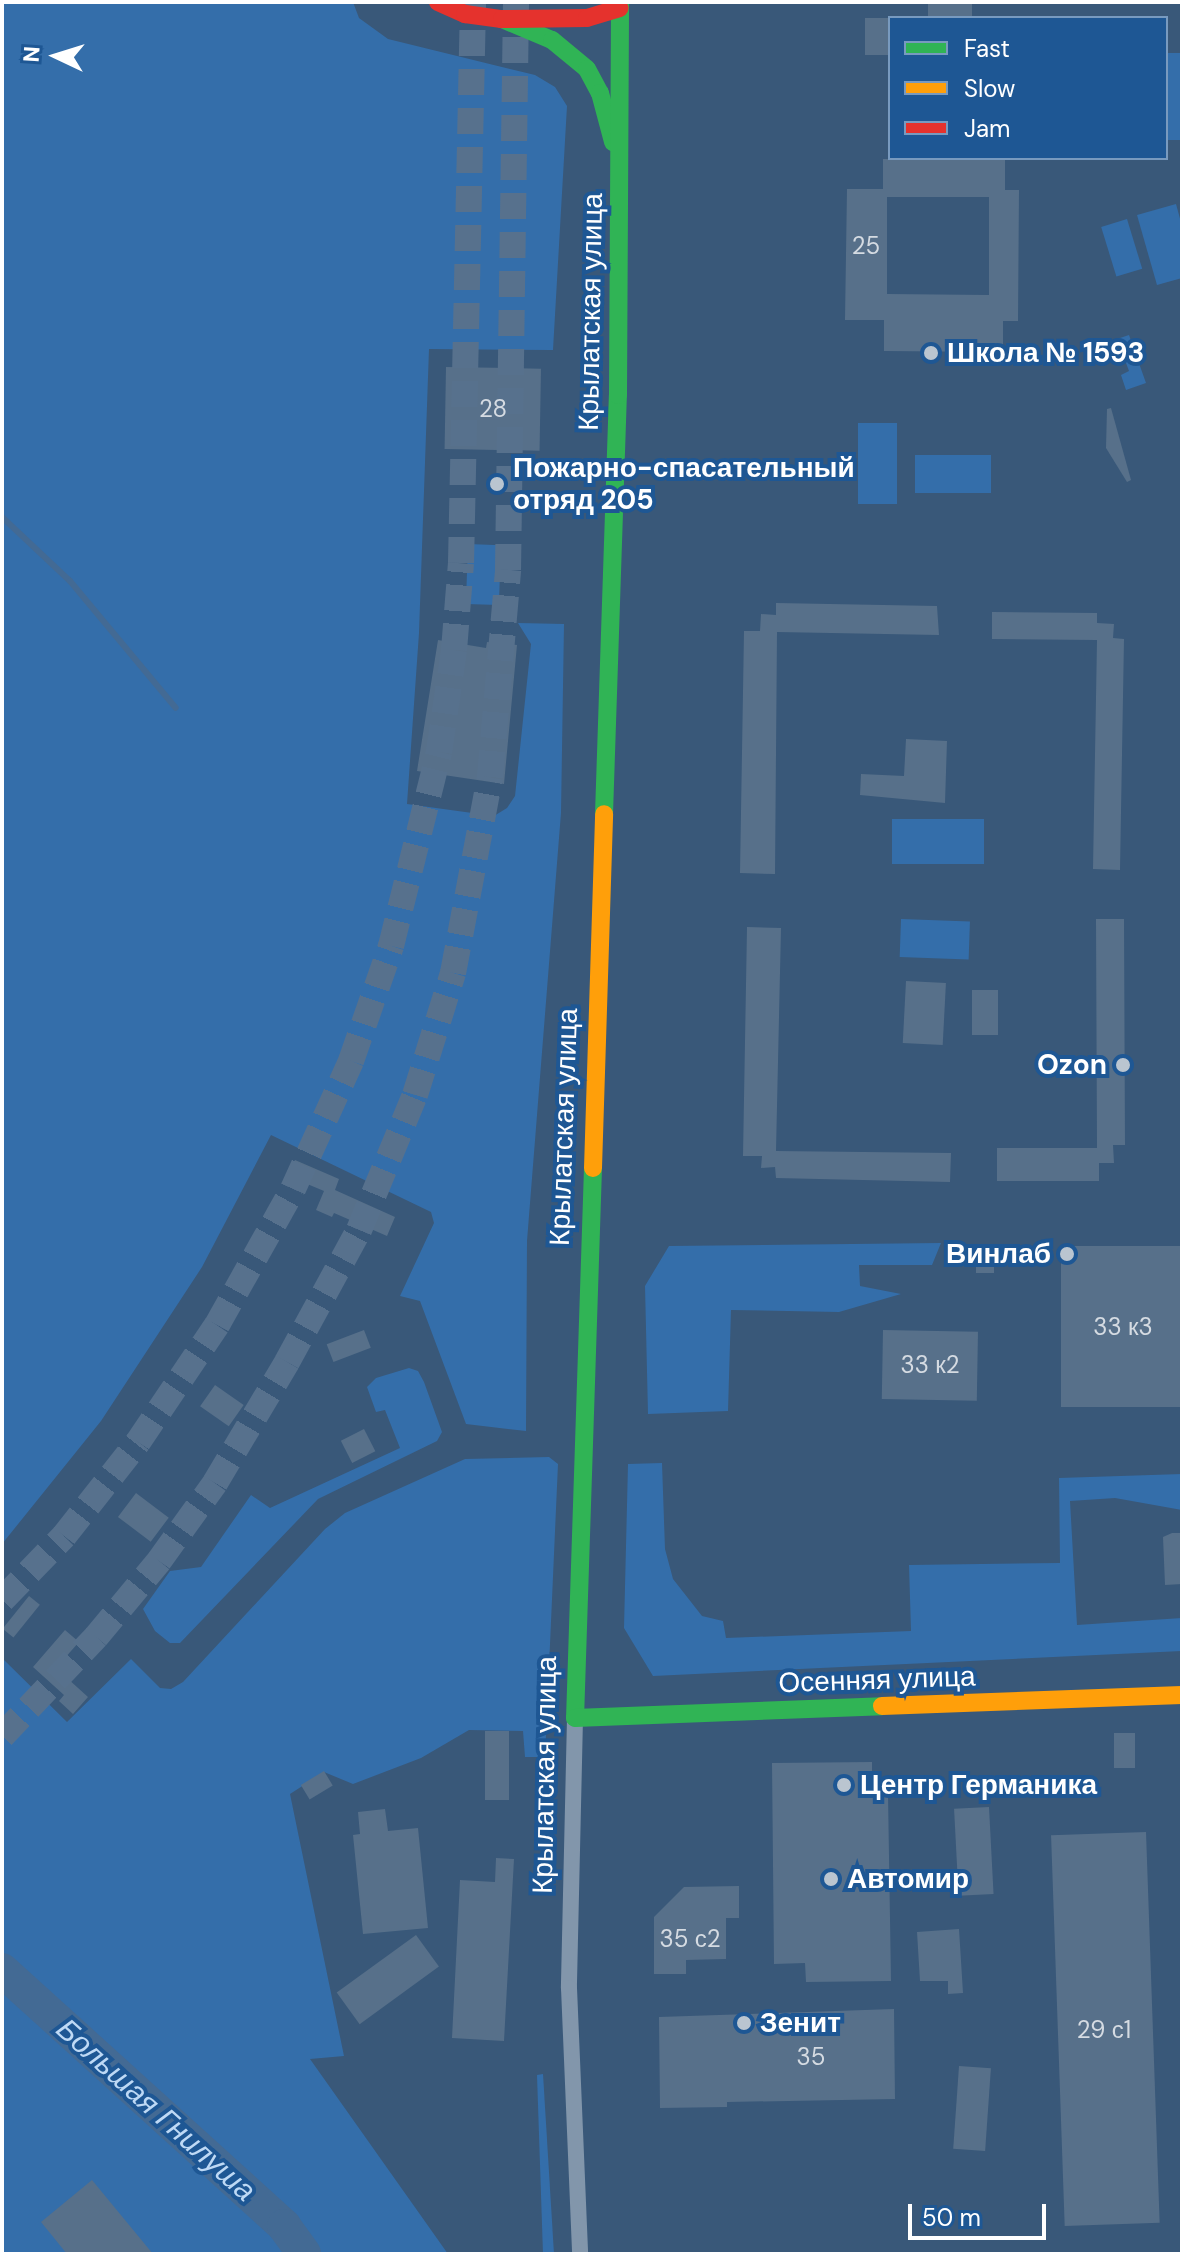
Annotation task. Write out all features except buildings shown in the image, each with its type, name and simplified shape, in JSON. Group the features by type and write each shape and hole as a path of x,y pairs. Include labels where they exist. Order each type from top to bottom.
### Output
{"main road":[{"path":"438,2 465,14 502,19 587,18 616,4"},
{"name":"Крылатская улица","path":"575,1718 622,176 616,4"},
{"path":"502,19 552,40 587,69 600,93 622,176"},
{"name":"Осенняя улица","path":"575,1718 1182,1695"}],"street":[{"name":"Крылатская улица","path":"575,1718 569,1988 580,2254"}],"shaded area":[{"path":"2,2 353,2 359,18 388,39 535,75 555,87 567,106 553,350 429,349 419,633 407,804 494,816 507,808 515,796 531,644 518,623 564,624 561,813 527,1241 526,1431 466,1424 420,1301 400,1296 434,1223 431,1212 271,1135 202,1267 101,1421 2,1544"},
{"path":"1168,53 1182,53 1182,140 1168,140"},
{"path":"1176,204 1182,226 1182,278 1157,285 1137,215"},
{"path":"1127,219 1142,269 1116,277 1101,227"},
{"path":"1129,335 1146,383 1126,390 1121,375 1129,371 1117,339"},
{"path":"858,423 897,423 897,504 858,504"},
{"path":"915,455 991,455 991,493 915,493"},
{"path":"468,544 501,545 499,605 466,604"},
{"path":"892,819 984,819 984,864 892,864"},
{"path":"901,919 970,921 969,959 900,957"},
{"path":"941,1243 932,1265 859,1265 860,1286 901,1294 839,1312 731,1310 728,1411 648,1414 645,1286 669,1246"},
{"path":"409,1368 418,1371 424,1382 442,1432 437,1441 318,1499 180,1643 170,1643 155,1631 143,1609 170,1571 201,1567 251,1495 270,1508 400,1448 385,1410 376,1412 367,1387 376,1378"},
{"path":"549,1457 558,1464 545,1757 525,1757 523,1731 469,1730 421,1758 353,1784 324,1772 290,1794 344,2056 310,2059 448,2254 2,2254 2,1658 67,1722 131,1659 160,1688 171,1689 183,1682 325,1529 345,1513 465,1459"},
{"path":"662,1463 665,1549 673,1579 702,1616 723,1621 726,1638 911,1631 909,1565 1060,1563 1059,1478 1182,1474 1182,1510 1115,1498 1070,1501 1077,1625 1182,1618 1182,1651 653,1676 624,1628 628,1464"},
{"path":"543,2074 554,2254 543,2254 537,2075"}],"waterway":[{"path":"2,517 70,581 176,708"},
{"name":"Большая Гнилуша","path":"2,1970 284,2226 304,2254"}],"tunnel":[{"path":"2,1600 64,1536 138,1442 217,1325 293,1189 351,1061 391,946 439,752 454,650 461,563 473,2"},
{"path":"2,1736 96,1637 159,1561 215,1483 287,1362 359,1230 415,1095 453,973 490,777 508,570 516,2"}],"traffic: fast":[{"path":"604,814 618,395 620,2"},
{"path":"502,19 552,40 587,69 600,93 613,142"},
{"path":"593,1168 575,1718 882,1706"}],"traffic: slow":[{"path":"593,1168 604,814"},
{"path":"882,1706 1182,1695"}],"traffic: jam":[{"path":"438,2 465,14 502,19 587,18 620,8"}],"place":[{"name":"Школа № 1593","path":"931,353"},
{"name":"Пожарно-спасательный отряд 205","path":"497,484"},
{"name":"Ozon","path":"1123,1065"},
{"name":"Винлаб","path":"1067,1254"},
{"name":"Центр Германика","path":"844,1785"},
{"name":"Автомир","path":"831,1879"},
{"name":"Зенит","path":"744,2023"}]}
